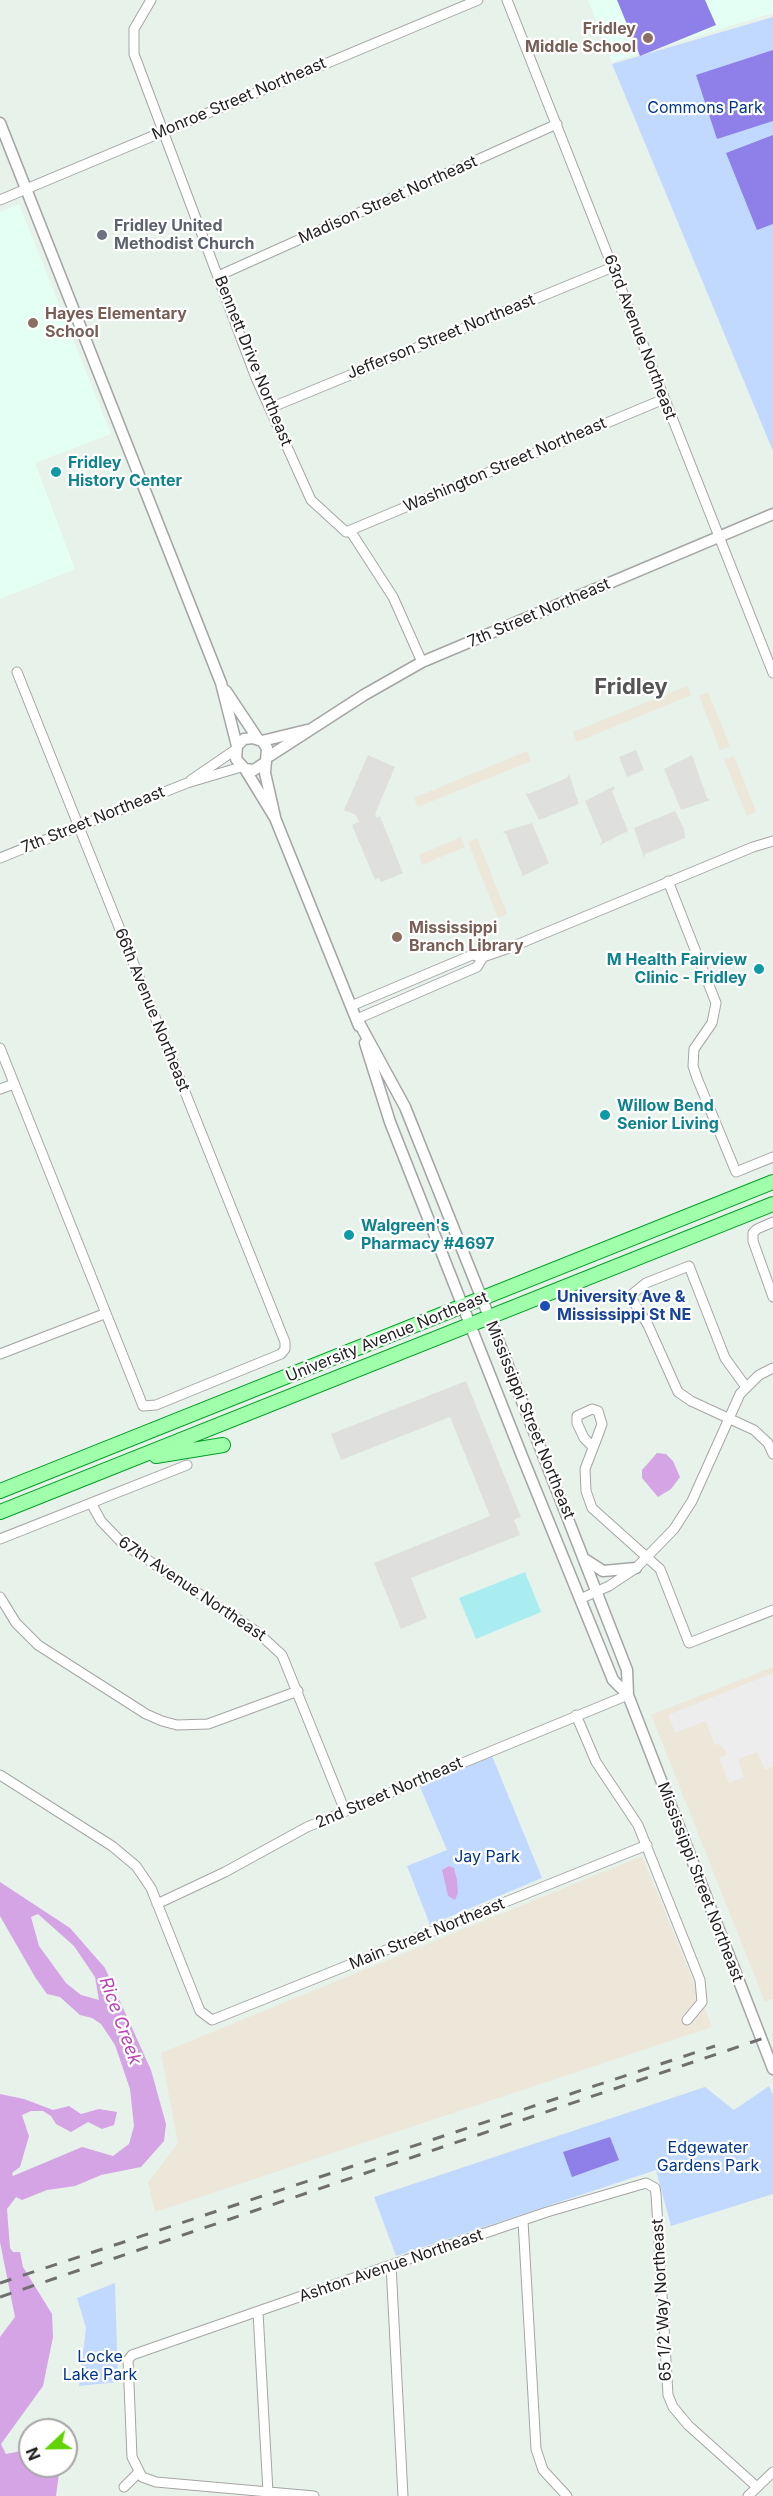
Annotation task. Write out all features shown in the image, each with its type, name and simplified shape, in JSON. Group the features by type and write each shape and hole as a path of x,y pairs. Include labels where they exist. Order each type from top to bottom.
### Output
{"main road":[{"name":"University Avenue Northeast","path":"0,1491 773,1182"},
{"name":"University Avenue Northeast","path":"0,1512 773,1204"},
{"path":"133,1459 223,1445"}],"street":[{"name":"Bennett Drive Northeast","path":"151,0 134,29 134,54 270,408 311,500 345,532 351,532 393,597 422,662"},
{"name":"Monroe Street Northeast","path":"0,200 478,0"},
{"name":"63rd Avenue Northeast","path":"507,0 773,673"},
{"path":"0,123 221,683 236,748 236,759 243,768 254,770 266,760 267,748 221,683"},
{"name":"Madison Street Northeast","path":"218,276 557,124"},
{"name":"Jefferson Street Northeast","path":"270,408 613,267"},
{"name":"Washington Street Northeast","path":"345,532 664,399"},
{"name":"7th Street Northeast","path":"266,760 313,728 422,662 773,514"},
{"name":"66th Avenue Northeast","path":"17,672 285,1342 285,1349 277,1357 147,1407 140,1401 104,1314"},
{"name":"7th Street Northeast","path":"260,740 313,728"},
{"path":"236,748 244,739 260,740"},
{"name":"7th Street Northeast","path":"187,783 236,748"},
{"name":"Mississippi Street Northeast","path":"266,760 275,818"},
{"name":"7th Street Northeast","path":"0,858 187,783 243,768"},
{"name":"Mississippi Street Northeast","path":"243,768 275,818 351,1006 405,1107 597,1591 627,1670 628,1695 773,2069"},
{"path":"351,1006 472,955 483,957 771,839"},
{"path":"668,881 716,1003 712,1023 694,1049 693,1066 736,1172 773,1157"},
{"path":"357,1019 477,967 483,957"},
{"name":"Mississippi Street Northeast","path":"357,1019 388,1117 612,1680 628,1695"},
{"path":"0,1048 104,1314 0,1354"},
{"path":"0,1089 14,1084"},
{"path":"773,1222 753,1233 753,1241 773,1297"},
{"path":"746,1387 725,1358 689,1266 646,1283 630,1296 648,1325 678,1392 691,1401 761,1436 773,1454"},
{"path":"580,1599 636,1568 683,1517 727,1418 746,1387 773,1368"},
{"path":"593,1447 585,1469 584,1481 592,1508 649,1556 660,1569 689,1643 773,1610"},
{"path":"0,1539 187,1465"},
{"name":"67th Avenue Northeast","path":"91,1503 100,1521 122,1543 270,1643 282,1655 345,1811"},
{"path":"584,1559 603,1571 636,1568"},
{"path":"0,1597 16,1623 38,1645 146,1714 177,1725 208,1724 298,1691"},
{"name":"2nd Street Northeast","path":"157,1904 225,1872 279,1840 628,1695"},
{"path":"576,1715 596,1762 632,1812 700,1980 702,2002 687,2020"},
{"path":"0,1774 125,1856 144,1877 157,1904"},
{"name":"Main Street Northeast","path":"157,1904 200,2011 207,2019 217,2019 647,1845"},
{"name":"Ashton Avenue Northeast","path":"138,2473 132,2457 126,2370 128,2360 132,2355 524,2221 639,2184 651,2185"},
{"name":"65 1/2 Way Northeast","path":"651,2185 656,2194 668,2395 673,2407 688,2425 757,2487"},
{"path":"524,2221 536,2449 543,2470 567,2496"},
{"path":"391,2265 403,2496"},
{"path":"258,2313 268,2492"},
{"path":"748,2496 773,2472"},
{"path":"124,2487 138,2473 156,2482 314,2496"}],"shaded area":[{"name":"Fridley Middle School","path":"588,0 773,0 773,13 612,62"},
{"path":"617,0 705,0 716,25 640,56"},
{"path":"773,50 773,121 717,139 696,75"},
{"path":"773,135 773,224 757,230 726,153"},
{"name":"Hayes Elementary School","path":"19,204 111,434 35,463 75,569 0,599 0,212"},
{"path":"687,686 691,695 577,742 573,732"},
{"path":"708,692 730,746 720,750 699,696"},
{"path":"636,750 644,770 627,777 619,757"},
{"path":"527,751 531,761 418,807 414,798"},
{"path":"368,755 395,767 375,814 377,818 380,816 403,873 381,882 379,878 375,880 352,825 359,822 356,815 344,810"},
{"path":"692,755 707,798 711,800 681,810 664,769"},
{"path":"734,756 756,812 747,816 724,760"},
{"path":"569,774 579,804 539,820 525,792 528,794 567,778"},
{"path":"614,786 615,789 612,791 628,831 600,845 602,841 585,801"},
{"path":"675,811 684,829 685,838 645,854 644,858 634,828"},
{"path":"532,823 549,863 521,877 522,874 506,834 502,832"},
{"path":"461,837 465,847 422,865 419,855"},
{"path":"477,838 507,914 498,918 468,842"},
{"path":"466,1381 521,1517 514,1520 520,1535 411,1578 427,1618 401,1629 374,1563 490,1516 450,1417 341,1460 331,1434"},
{"path":"525,1572 541,1612 476,1639 459,1598"},
{"path":"773,1667 773,1998 765,2002 651,1715"},
{"path":"773,1673 773,1766 765,1770 757,1752 738,1759 744,1777 729,1783 719,1758 728,1754 720,1745 714,1744 706,1721 675,1733 668,1715"},
{"path":"642,1856 712,2027 155,2212 148,2183 178,2143 161,2053"},
{"path":"610,2137 619,2160 572,2177 563,2152"}],"green space":[{"name":"Commons Park","path":"773,17 773,451 612,64"},
{"name":"Jay Park","path":"492,1756 542,1878 430,1925 407,1866 447,1850 420,1787"},
{"name":"Edgewater Gardens Park","path":"769,2086 773,2095 773,2194 671,2226 656,2170 396,2256 374,2197 705,2087 734,2110"},
{"name":"Locke Lake Park","path":"115,2283 118,2382 79,2386 86,2328 77,2298"}],"water":[{"path":"657,1453 666,1454 673,1461 680,1477 671,1489 658,1497 642,1478 642,1470"},
{"path":"449,1866 454,1868 457,1880 458,1893 455,1900 448,1896 442,1870"},
{"name":"Rice Creek","path":"0,1882 70,1928 105,1968 151,2070 166,2124 164,2141 141,2167 101,2175 75,2186 47,2190 22,2200 16,2197 7,2209 10,2248 13,2252 20,2252 23,2267 52,2314 53,2337 43,2386 1,2444 6,2454 18,2452 18,2478 58,2478 56,2496 0,2496 0,2337 15,2317 0,2242 0,2094 24,2099 53,2110 69,2106 81,2114 99,2109 117,2112 114,2125 102,2129 88,2122 71,2132 56,2124 51,2116 43,2111 31,2111 22,2115 29,2136 20,2167 12,2173 13,2176 82,2147 113,2156 129,2144 134,2126 130,2089 115,2045 101,2024 92,2018 80,2015 60,1997 47,1994 0,1916","holes":["38,1914 74,1946 95,1977 99,2000 81,1995 66,1983 39,1946 31,1917"]}],"railway":[{"path":"0,2297 773,2035"},
{"path":"0,2283 715,2046"}],"place":[{"name":"Fridley Middle School","path":"648,38"},
{"name":"Fridley United Methodist Church","path":"102,235"},
{"name":"Hayes Elementary School","path":"33,323"},
{"name":"Fridley History Center","path":"56,472"},
{"name":"Mississippi Branch Library","path":"397,937"},
{"name":"M Health Fairview Clinic - Fridley","path":"759,969"},
{"name":"Willow Bend Senior Living","path":"605,1115"},
{"name":"Walgreen's Pharmacy #4697","path":"349,1235"},
{"name":"University Ave & Mississippi St NE","path":"545,1306"}],"district":[{"name":"Fridley","path":"631,687"}]}
